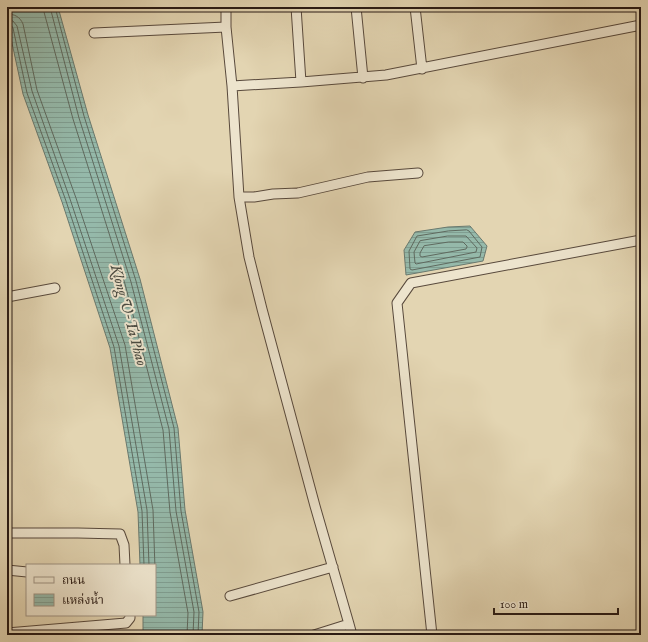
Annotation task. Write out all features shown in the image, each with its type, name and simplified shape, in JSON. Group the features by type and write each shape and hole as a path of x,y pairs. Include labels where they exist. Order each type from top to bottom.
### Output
{"street":[{"path":"226,7 226,27 240,196 249,257 313,498 352,635"},
{"path":"296,7 301,82"},
{"path":"356,7 363,78"},
{"path":"414,7 422,69"},
{"path":"232,86 386,76 641,24"},
{"path":"94,33 226,27"},
{"path":"240,196 254,197 273,194 298,193 368,177 418,172"},
{"path":"432,635 396,303 411,283 641,240"},
{"path":"7,297 55,288"},
{"path":"7,533 78,532 120,534 124,545 125,564"},
{"path":"230,596 333,567"},
{"path":"7,570 26,572"},
{"path":"7,633 126,623 130,616"},
{"path":"314,635 349,624"}],"water":[{"name":"Klong U-Ta Phao","path":"7,7 58,7 88,115 140,279 178,428 185,510 203,612 202,635 143,635 143,616 156,616 156,564 140,564 138,512 110,348 62,202 23,94 7,20"},
{"path":"470,226 487,246 483,261 406,275 404,250 415,232 448,227"}]}
